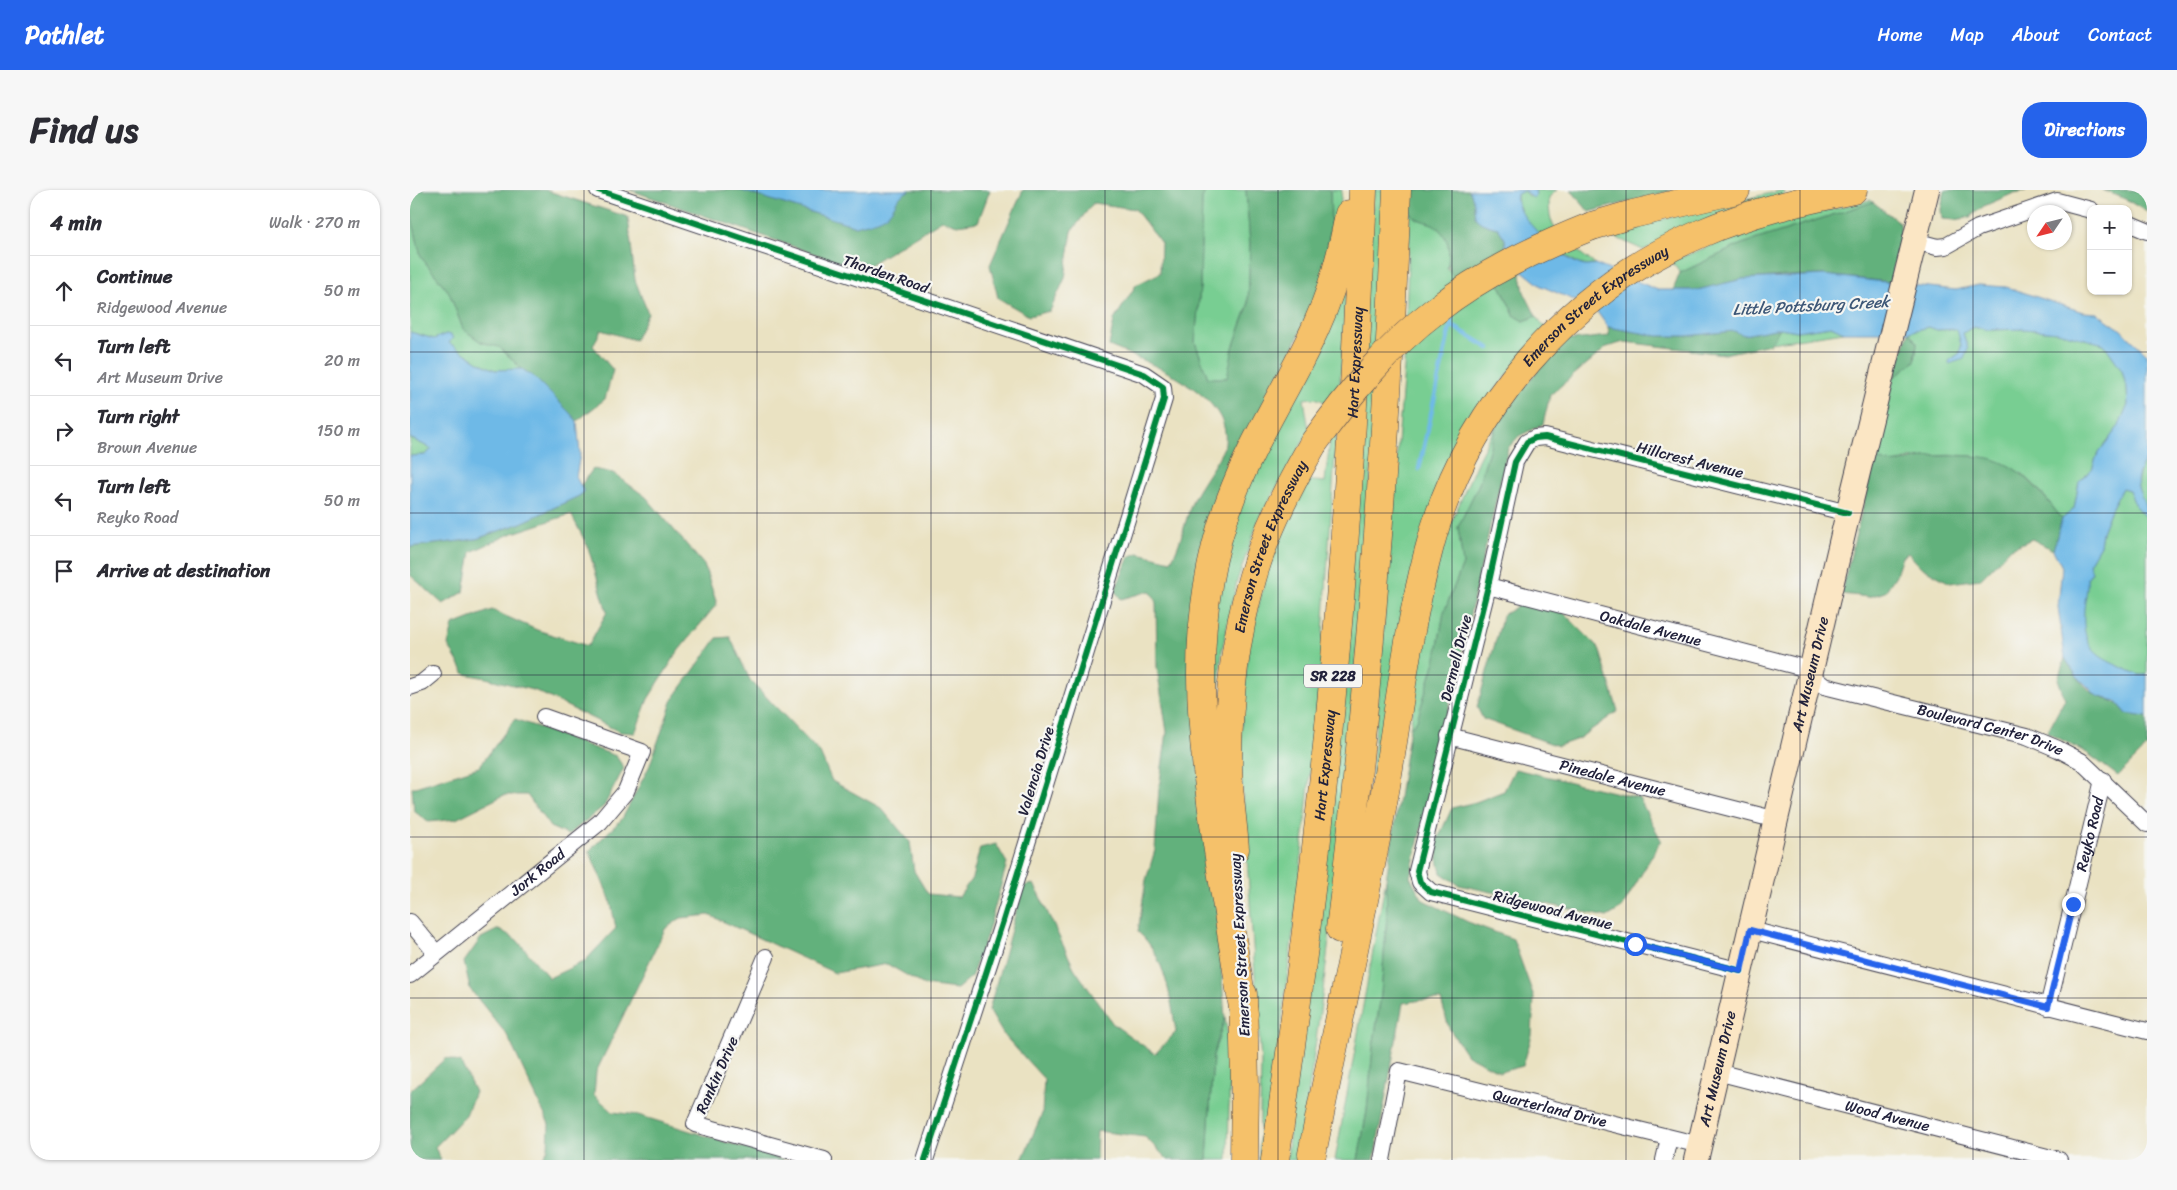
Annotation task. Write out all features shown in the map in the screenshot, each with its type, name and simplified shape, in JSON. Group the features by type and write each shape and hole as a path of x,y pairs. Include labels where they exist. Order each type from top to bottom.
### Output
{"highway":[{"path":"1244,1014 1206,757 1200,674 1203,617 1218,539 1231,498 1246,462 1314,330 1326,302 1340,257 1354,190"},
{"name":"Hart Expressway","path":"1276,1160 1308,917 1335,659 1352,432 1363,190"},
{"name":"SR 228","path":"1311,1157 1359,762 1378,540 1397,190"},
{"name":"Emerson Street Expressway","path":"1242,1160 1245,1076 1244,1014 1237,878 1228,764 1229,711 1234,659 1252,578 1262,549 1286,495 1313,444 1335,414 1373,368 1406,334 1436,310 1508,263 1592,226 1633,214 1736,190"},
{"name":"Emerson Street Expressway","path":"1311,1157 1385,789 1415,614 1428,552 1440,513 1468,449 1517,374 1544,343 1562,325 1614,284 1652,258 1700,233 1745,216 1780,206 1853,190"}],"street":[{"name":"Thorden Road","path":"598,190 1144,374 1163,387"},
{"name":"Art Museum Drive","path":"1698,1153 1848,513 1927,190"},
{"path":"1915,241 1937,247 1946,246 1978,228 2057,201 2087,209"},
{"path":"2132,225 2147,231"},
{"name":"Valencia Drive","path":"925,1160 1006,911 1164,399 1163,387"},
{"name":"Hillcrest Avenue","path":"1526,442 1535,438 1545,437 1848,513"},
{"name":"Dermell Drive","path":"1420,882 1417,871 1449,736 1488,586 1515,462 1526,442"},
{"name":"Oakdale Avenue","path":"1488,586 1800,667 1811,676"},
{"path":"410,686 422,683 433,674"},
{"name":"Boulevard Center Drive","path":"1811,676 1824,686 2028,736 2081,761 2147,824"},
{"name":"Jork Road","path":"410,974 600,822 626,791 642,752 544,717"},
{"name":"Pinedale Avenue","path":"1449,736 1777,820"},
{"name":"Reyko Road","path":"2048,1007 2103,780"},
{"name":"Ridgewood Avenue","path":"1420,882 1431,892 1741,971"},
{"path":"410,922 436,953"},
{"path":"1750,930 2147,1032"},
{"name":"Rankin Drive","path":"766,957 695,1124 824,1160"},
{"name":"Quarterland Drive","path":"1382,1160 1399,1071 1669,1138 1698,1153"},
{"name":"Wood Avenue","path":"1717,1072 2059,1160"},
{"path":"1664,1160 1669,1138"}],"green space":[{"path":"410,190 545,190 628,217 635,280 648,313 635,340 601,330 593,346 613,370 605,399 577,421 534,377 522,369 499,347 481,342 463,329 449,292 421,257 410,209"},
{"path":"630,190 739,190 856,226 888,214 897,197 910,190 990,190 978,222 957,225 942,220 867,266 847,265"},
{"path":"1023,190 1206,190 1202,198 1200,287 1195,342 1208,378 1227,378 1233,348 1248,306 1250,244 1246,190 1330,190 1331,224 1325,276 1211,533 1219,937 1225,1018 1213,1055 1207,1160 1168,1160 1145,1137 1097,1131 1096,1160 1022,1160 1042,1114 1044,1079 1003,1034 989,1010 1023,886 1034,884 1074,968 1113,1024 1155,1054 1176,1032 1169,992 1161,965 1155,953 1138,932 1146,880 1155,850 1159,788 1167,732 1157,668 1156,600 1150,591 1121,599 1115,591 1129,557 1138,553 1171,561 1193,500 1220,455 1225,443 1224,425 1215,409 1201,394 1163,370 1109,346 1114,320 1136,285 1160,273 1161,243 1135,209 1093,203 1072,231 1065,278 1050,311 1029,316 998,298 990,265"},
{"path":"1206,190 1246,190 1250,244 1248,306 1233,348 1228,378 1208,378 1195,342 1200,287 1202,198"},
{"path":"1330,190 1342,190 1338,225 1325,263 1331,224"},
{"path":"1374,190 1386,190 1374,434 1343,817 1324,983 1299,1160 1287,1160"},
{"path":"1409,190 1469,190 1473,198 1476,219 1498,228 1505,239 1506,249 1520,269 1524,292 1536,316 1524,321 1514,315 1501,287 1485,273 1453,278 1449,265 1447,241 1437,227 1417,219 1410,213"},
{"path":"1535,190 1557,190 1549,197 1550,215 1553,225 1566,241 1595,264 1587,266 1579,264 1549,243 1530,225 1518,205 1517,194 1524,191 1528,196 1536,195"},
{"path":"1571,190 1675,190 1589,212"},
{"path":"1783,190 1784,195 1643,250 1606,233"},
{"path":"1945,190 2030,190 2014,193 1984,206 1970,217 1955,220 1942,219 1941,209"},
{"path":"2103,190 2147,190 2147,212 2125,199"},
{"path":"1870,200 1873,202 1742,244 1680,273 1671,261 1754,229"},
{"path":"1873,202 1900,223 1901,237 1890,282 1824,275 1784,276 1743,279 1697,290 1673,290 1680,273 1742,244"},
{"path":"410,209 421,257 449,292 463,329 481,342 499,347 522,369 495,370 480,363 449,343 446,334 434,339 410,332"},
{"path":"1410,213 1419,220 1435,225 1444,234 1449,251 1447,269 1485,273 1501,287 1514,315 1524,321 1536,316 1545,327 1467,426 1374,785 1371,784 1404,368"},
{"path":"1346,294 1320,677 1297,901 1264,1160 1259,1160 1261,1062 1241,772 1241,731 1248,648 1267,571 1304,480 1325,482 1330,442 1330,419 1329,410 1321,400 1304,399 1309,431 1259,519 1237,581 1222,650 1217,705 1212,705 1207,638 1227,524 1339,295"},
{"path":"1831,326 1844,332 1770,343 1780,328 1797,331"},
{"path":"1608,327 1658,336 1686,336 1734,331 1744,335 1780,328 1770,344 1724,354 1624,342 1607,347 1550,395 1543,424 1519,436 1508,448 1410,877 1423,900 1468,922 1513,939 1534,997 1532,1035 1523,1066 1500,1072 1467,1055 1449,1028 1441,1000 1403,1003 1374,1160 1358,1160 1367,1111 1373,1048 1381,995 1387,916 1386,879 1410,728 1417,720 1436,658 1444,612 1463,564 1458,527 1479,484 1497,423 1524,387 1565,337 1572,340 1609,336"},
{"path":"1929,327 1937,330 1958,329 1961,345 1960,353 1949,361 1968,349 1963,333 1973,327 1990,330 2024,329 2058,332 2104,344 2122,370 2127,389 2128,405 2119,426 2098,453 2092,469 2079,482 2074,509 2062,519 2028,479 2003,463 1979,457 1953,455 1916,458 1891,463 1875,458 1894,377 1915,361 1917,343 1909,332"},
{"path":"1909,332 1917,343 1915,361 1894,377"},
{"path":"1497,423 1479,484 1458,527 1463,564 1444,612 1436,658 1417,720 1410,728 1434,578 1446,535 1478,460"},
{"path":"410,438 432,449 425,455 410,456"},
{"path":"1934,456 1989,458 2006,464 2025,477 2062,519 2053,550 2032,539 2011,548 1981,579 1950,583 1921,567 1908,553 1902,557 1896,575 1885,592 1869,597 1841,594 1875,458 1889,462 1904,462"},
{"path":"2147,458 2147,508 2140,496 2138,477"},
{"path":"593,469 613,473 646,497 704,565 717,604 679,650 648,699 635,733 620,732 536,691 465,674 448,645 453,625 492,610 537,630 588,646 607,612 588,547 571,514 510,534 471,552 464,592 443,604 410,575 410,547 476,539 521,523 579,496 584,492 581,485"},
{"path":"2122,488 2129,490 2136,507 2147,519 2147,675 2139,675 2121,668 2098,655 2088,644 2083,626 2087,578 2092,572 2089,564 2100,545 2102,532"},
{"path":"1521,604 1563,612 1599,648 1618,711 1578,739 1558,746 1483,719 1477,707 1503,615"},
{"path":"730,637 750,680 820,753 832,781 881,808 910,842 914,871 928,894 959,897 972,878 980,848 996,844 1007,863 988,932 971,977 957,989 924,985 887,964 835,973 709,915 681,918 665,929 596,1072 594,1095 613,1112 638,1115 784,1160 541,1160 548,1149 549,1124 507,1035 470,989 464,962 481,938 499,929 517,940 549,978 585,961 616,928 610,899 589,851 622,819 649,767 673,699 717,638"},
{"path":"2065,658 2079,679 2093,693 2113,701 2127,714 2147,717 2147,747 2118,776 2087,753 2047,732 2065,699 2058,679"},
{"path":"515,719 616,756 624,768 604,806 568,835 550,827 527,795 504,795 456,819 428,822 414,811 412,788 479,767"},
{"path":"1515,769 1639,798 1661,840 1622,908 1607,917 1459,885 1441,873 1435,845 1452,808 1476,802 1504,791"},
{"path":"1386,879 1387,916 1381,995 1373,1048 1367,1111 1358,1160 1335,1160"},
{"path":"1225,1018 1230,1053 1228,1160 1207,1160 1213,1055"},
{"path":"446,1058 461,1063 475,1092 466,1115 435,1147 441,1160 410,1160 410,1091"}],"water":[{"path":"739,190 910,190 899,199 886,216 856,226"},
{"name":"Little Pottsburg Creek","path":"1469,190 1535,190 1536,195 1533,198 1524,191 1517,194 1520,210 1546,241 1558,251 1579,264 1590,266 1595,264 1658,290 1697,290 1743,279 1824,275 1956,290 1979,285 2006,287 2083,312 2097,313 2120,329 2147,354 2147,458 2141,469 2137,484 2144,502 2147,519 2136,507 2129,490 2122,488 2102,532 2100,545 2089,564 2092,572 2087,578 2084,625 2086,637 2096,653 2114,664 2139,675 2147,675 2147,717 2127,714 2116,701 2097,696 2076,675 2065,658 2058,607 2062,567 2053,550 2062,519 2074,509 2079,482 2092,469 2098,453 2119,426 2128,405 2127,389 2122,370 2104,344 2058,332 2024,329 1990,330 1973,327 1963,333 1968,349 1964,359 1949,364 1949,361 1960,353 1961,345 1957,329 1937,330 1929,327 1909,332 1844,332 1831,326 1797,331 1780,328 1744,335 1734,331 1686,336 1658,336 1608,327 1595,309 1541,286 1520,269 1506,249 1505,239 1498,228 1476,219 1473,198"},
{"path":"410,332 434,339 446,334 451,335 453,338 449,343 480,363 495,370 522,369 534,377 577,421 580,454 576,477 584,492 521,523 476,539 410,547 410,456 425,455 432,449 410,438"}],"waterway":[{"path":"1419,469 1452,318"},
{"path":"1451,325 1489,348"}],"cycle path":[{"path":"598,190 1144,374 1163,387 1164,399 1003,921 925,1160"},
{"path":"1741,971 1431,892 1420,882 1417,871 1488,586 1515,462 1527,442 1535,438 1545,437 1848,513"}],"route":[{"path":"1635,944 1741,971 1750,930 2008,995 2048,1007 2073,904"}]}
